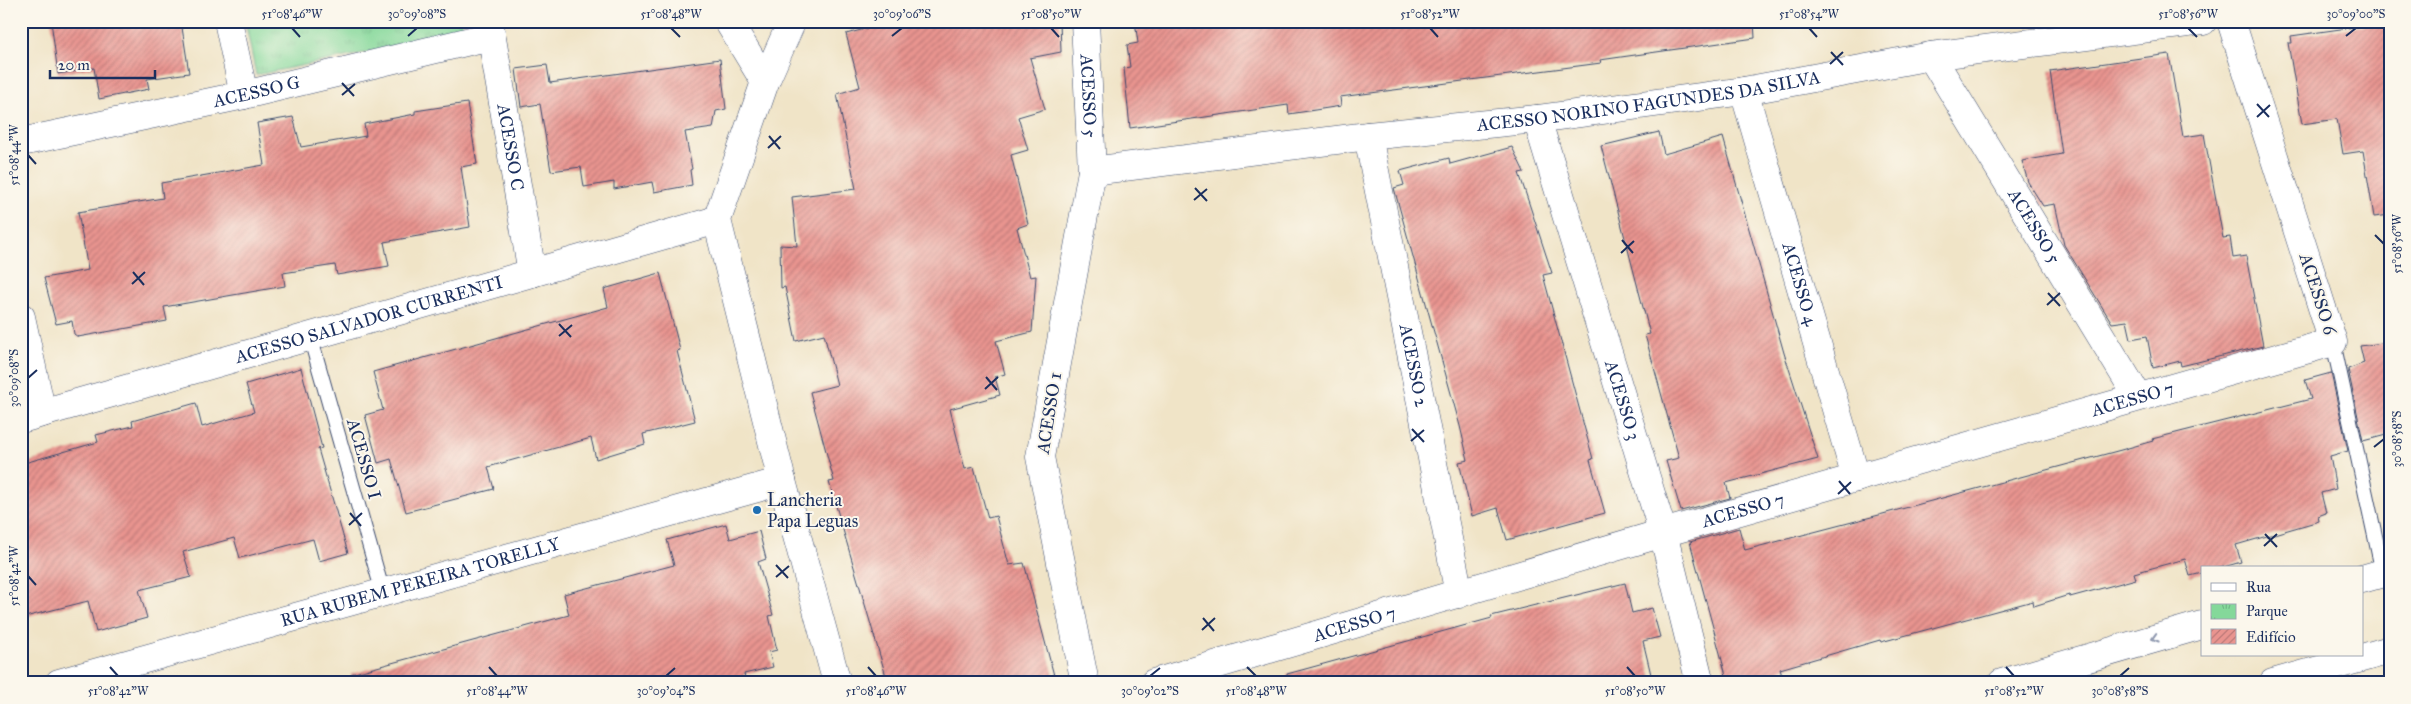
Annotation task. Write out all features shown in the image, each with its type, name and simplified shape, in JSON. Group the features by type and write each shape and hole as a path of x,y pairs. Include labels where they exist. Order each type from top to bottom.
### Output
{"street":[{"path":"228,21 244,95"},
{"path":"728,21 765,82"},
{"path":"792,21 765,82 717,220 782,482 837,683"},
{"name":"ACESSO 5","path":"1085,21 1092,171"},
{"name":"ACESSO NORINO FAGUNDES DA SILVA","path":"1092,171 1368,136 1537,119 1744,91 1931,56 2204,21"},
{"name":"ACESSO 6","path":"2231,21 2333,342"},
{"name":"ACESSO G","path":"21,142 244,95 490,29"},
{"name":"ACESSO C","path":"490,29 532,272"},
{"name":"ACESSO 5","path":"1931,56 2138,396"},
{"name":"ACESSO 4","path":"1744,91 1856,478"},
{"name":"ACESSO 3","path":"1537,119 1663,533 1700,683"},
{"name":"ACESSO 2","path":"1368,136 1459,594"},
{"name":"ACESSO 1","path":"1085,683 1040,457 1092,171"},
{"name":"ACESSO SALVADOR CURRENTI","path":"31,416 717,220"},
{"path":"21,317 31,416"},
{"name":"ACESSO 7","path":"1154,683 1663,533 2138,396 2333,342"},
{"name":"RUA RUBEM PEREIRA TORELLY","path":"59,683 782,482"},
{"path":"2002,683 2201,625"},
{"path":"2273,683 2390,650"}],"lane":[{"name":"ACESSO I","path":"310,336 383,593"},
{"name":"ACESSO 6","path":"2333,342 2378,574"}],"green space":[{"path":"245,21 462,21 464,33 256,75"}],"building":[{"path":"51,21 181,21 189,73 147,79 149,89 99,99 94,68 58,74"},
{"path":"906,21 1060,21 1061,52 1030,58 1045,109 1018,117 1028,150 1011,155 1028,224 1017,228 1030,277 1036,276 1032,332 996,341 1005,374 995,377 1000,395 950,409 965,469 974,467 988,518 996,516 1009,565 1024,563 1056,683 888,683 829,482 834,481 810,392 837,385 824,334 796,341 785,287 781,288 780,245 797,246 792,197 856,189 837,94 860,87 846,34 880,25 881,29"},
{"path":"1135,21 1754,21 1755,38 1600,60 1601,63 1340,97 1341,106 1289,114 1288,105 1130,128 1124,68 1130,67 1127,45 1138,43"},
{"path":"2390,22 2390,215 2374,217 2363,151 2343,154 2337,119 2302,124 2288,43 2292,43 2291,36"},
{"path":"2169,54 2183,137 2204,134 2223,238 2230,237 2233,258 2246,256 2263,346 2181,366 2180,361 2153,368 2147,336 2131,339 2127,321 2112,323 2064,245 2055,204 2043,206 2028,182 2022,161 2062,154 2050,71"},
{"path":"720,59 726,109 716,111 713,128 685,132 692,169 690,170 692,185 654,192 652,182 614,189 614,182 584,187 581,167 551,171 540,104 521,107 516,69 547,65 550,83"},
{"path":"467,103 477,164 461,167 470,227 384,242 389,266 337,275 335,265 283,273 285,286 164,307 167,321 78,337 74,334 72,321 56,324 44,278 88,270 78,212 163,198 161,183 264,165 257,123 293,117 301,147 366,136 364,124 415,114 415,111"},
{"path":"1659,132 1664,154 1723,137 1784,353 1818,459 1726,483 1730,498 1681,511 1666,461 1679,458 1645,335 1650,334 1601,146"},
{"path":"1512,147 1524,172 1519,173 1552,273 1543,275 1593,459 1590,460 1605,513 1507,540 1498,508 1472,516 1459,462 1468,460 1460,426 1394,188 1404,185 1400,171 1449,158 1450,164"},
{"path":"660,273 680,350 677,351 695,421 643,434 645,444 596,459 591,438 488,467 494,489 406,512 391,459 378,463 365,415 383,410 373,372 608,307 604,289"},
{"path":"2390,342 2390,434 2363,441 2348,369 2364,363 2360,346"},
{"path":"301,368 322,448 318,449 348,553 319,561 313,539 240,558 234,538 183,552 191,577 139,590 147,618 96,632 88,601 21,618 21,464 98,442 96,435 133,426 132,421 196,403 202,427 254,412 246,384"},
{"path":"2331,373 2348,451 2330,456 2336,489 2321,493 2326,513 2318,516 2319,521 2236,545 2241,562 2227,566 2201,566 2201,573 2190,576 2185,559 2134,573 2136,579 2070,597 2069,595 2034,606 2033,601 1881,642 1880,640 1780,669 1784,683 1743,683 1741,676 1727,679 1690,542 1739,528 1745,550 1879,515 2121,450 2153,441 2152,439 2311,399 2305,380"},
{"path":"726,524 730,539 759,531 766,559 758,562 773,615 769,616 777,650 769,652 773,667 744,674 747,683 353,683 351,674 569,615 564,594 674,565 667,540"},
{"path":"1625,583 1632,613 1652,608 1660,637 1643,641 1653,683 1288,683 1287,674 1492,618 1491,616"}],"place":[{"name":"Lancheria Papa Leguas","path":"757,510"}]}
